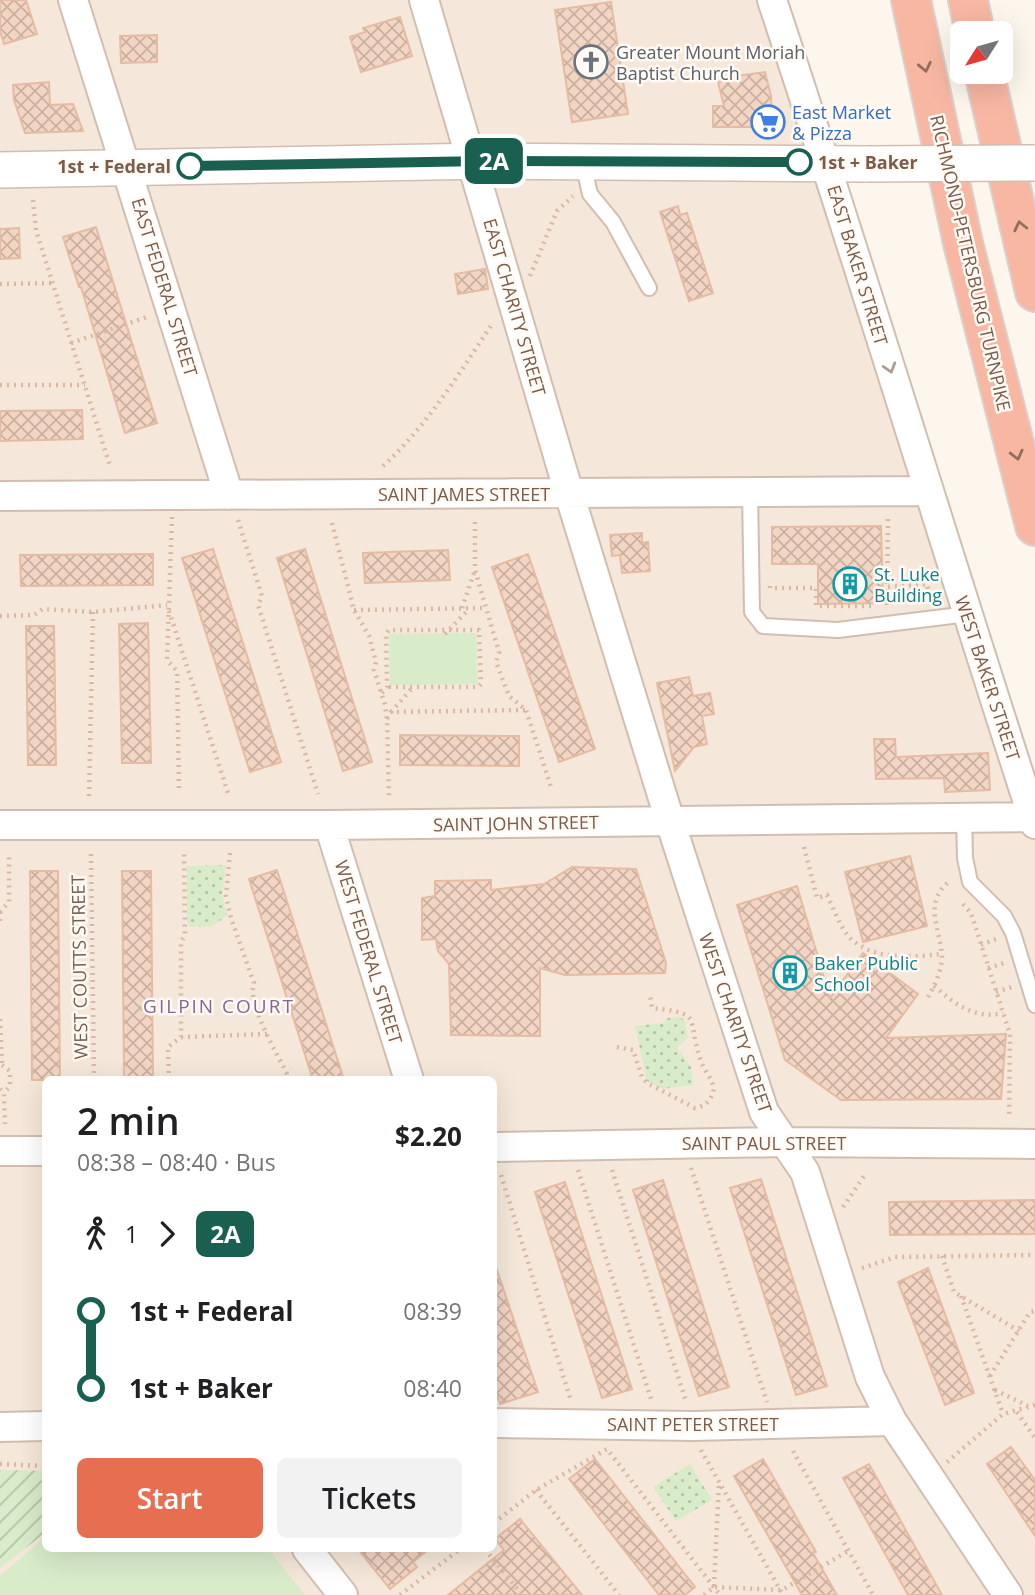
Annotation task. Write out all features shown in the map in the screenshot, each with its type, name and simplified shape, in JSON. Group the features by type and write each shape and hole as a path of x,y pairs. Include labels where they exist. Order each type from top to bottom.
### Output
{"highway":[{"name":"RICHMOND-PETERSBURG TURNPIKE","path":"911,0 963,243 1035,526"},
{"path":"968,0 972,21"},
{"path":"987,84 1035,292"}],"street":[{"name":"EAST FEDERAL STREET","path":"73,0 233,505"},
{"name":"EAST CHARITY STREET","path":"424,0 569,493"},
{"name":"EAST BAKER STREET","path":"772,0 826,162 928,491"},
{"path":"0,170 473,161 578,178 826,162 1035,163"},
{"name":"SAINT JAMES STREET","path":"0,496 173,495 233,505 569,493 928,491"},
{"name":"WEST BAKER STREET","path":"928,491 1034,820"},
{"name":"WEST CHARITY STREET","path":"569,493 670,821 764,1112 805,1172 870,1377 892,1421 1008,1595"},
{"name":"SAINT JOHN STREET","path":"0,825 329,825 964,817 1034,820"},
{"name":"WEST FEDERAL STREET","path":"329,825 408,1076"},
{"name":"SAINT PAUL STREET","path":"497,1147 784,1142 1035,1144"},
{"path":"0,1151 42,1151"},
{"name":"SAINT PETER STREET","path":"497,1423 693,1426 892,1421"},
{"path":"0,1427 42,1426"},
{"path":"309,1552 343,1595"}],"lane":[{"path":"578,178 613,222 649,288"},
{"path":"750,492 752,612 763,626 838,630 968,614"},
{"path":"964,817 965,858 970,882 1004,916 1013,933 1035,1005"}],"path":[{"path":"529,278 557,211 578,178"},
{"path":"33,200 36,230 110,466"},
{"path":"0,284 53,283"},
{"path":"71,342 152,315"},
{"path":"383,466 431,413 495,320"},
{"path":"0,385 85,385"},
{"path":"173,495 167,660 177,671 179,793"},
{"path":"233,505 262,596 258,605 318,794"},
{"path":"770,574 770,588 816,588 816,606 888,605 888,516"},
{"path":"475,522 475,570 499,652 496,662 509,696 526,710 552,790"},
{"path":"332,523 354,610 369,636 376,662 374,670 387,720 389,796"},
{"path":"462,608 475,570"},
{"path":"888,587 927,584 931,602"},
{"path":"902,586 904,609"},
{"path":"0,615 34,615 43,609 93,612 167,605"},
{"path":"167,605 228,793"},
{"path":"447,632 469,608"},
{"path":"354,610 485,608"},
{"path":"89,796 93,612"},
{"path":"382,693 387,687 386,634 389,631 447,632 479,630 490,625"},
{"path":"387,687 478,687 481,684 479,630"},
{"path":"387,720 414,686"},
{"path":"391,712 526,710"},
{"path":"804,847 817,898 827,895 851,938 873,951 892,956 942,954"},
{"path":"181,1037 181,942 185,935 184,853"},
{"path":"230,853 226,896 231,918 254,983 251,991 259,1016 288,1076"},
{"name":"WEST COUTTS STREET","path":"91,854 94,1076"},
{"path":"0,923 0,912 9,902 9,855"},
{"path":"950,873 956,891"},
{"path":"928,997 939,972 942,954 934,920 935,907 941,887 952,880"},
{"path":"962,903 971,913 1010,1034 1009,1118"},
{"path":"981,945 1002,937"},
{"path":"988,968 1009,961"},
{"path":"996,992 1017,985"},
{"path":"934,986 961,1007 982,1016 1003,1013"},
{"path":"617,1047 634,1050 642,1077 654,1088 695,1108 710,1100 714,1088 698,1053 694,1023 680,1011 652,1008 650,995"},
{"path":"0,1019 1,1066 10,1071 10,1086 2,1091 5,1124"},
{"path":"169,1076 168,1047 181,1037 268,1034"},
{"path":"691,1168 767,1402"},
{"path":"578,1170 652,1403"},
{"path":"612,1170 686,1402"},
{"path":"500,1175 571,1404"},
{"path":"842,1208 864,1176"},
{"path":"862,1268 895,1257 1035,1255"},
{"path":"942,1256 954,1292 1019,1331"},
{"path":"961,1296 1003,1413"},
{"path":"990,1377 1030,1312 1035,1311"},
{"path":"995,1389 1028,1407"},
{"path":"945,1463 1003,1413 1017,1412 1035,1405"},
{"path":"1017,1412 1035,1438"},
{"path":"700,1447 783,1592"},
{"path":"497,1521 536,1490 607,1449 720,1595"},
{"path":"793,1451 873,1595"},
{"path":"0,1464 42,1466"},
{"path":"714,1587 719,1481"},
{"path":"536,1490 619,1595"},
{"path":"704,1595 714,1587 783,1592 848,1551"},
{"path":"400,1595 456,1552"},
{"path":"487,1552 522,1595"}],"shaded area":[{"path":"0,0 772,0 1035,824 1035,1595 0,1595"}],"green space":[{"path":"476,633 478,684 390,685 389,634"},
{"path":"226,865 222,895 227,916 212,926 190,927 187,922 187,866"},
{"path":"680,1017 685,1021 688,1038 677,1048 691,1066 693,1085 662,1089 647,1081 635,1026 663,1023 668,1018"},
{"path":"690,1464 712,1500 676,1521 653,1487"},
{"path":"0,1470 42,1471 42,1535 0,1568"},
{"path":"42,1540 42,1552 270,1552 305,1595 0,1595 0,1576"}],"building":[{"path":"0,0 26,0 37,34 4,44 0,31"},
{"name":"Greater Mount Moriah Baptist Church","path":"611,2 628,114 572,122 555,10"},
{"path":"400,17 412,56 361,72 350,37 365,32 363,28"},
{"path":"157,35 157,62 121,63 120,36"},
{"path":"765,72 771,96 772,127 713,127 713,106 724,106 718,82 729,80 728,77"},
{"path":"49,82 50,105 73,104 83,131 25,133 14,100 13,85"},
{"path":"678,206 680,215 687,213 713,293 689,301 660,212"},
{"path":"96,227 157,423 125,433 63,237"},
{"path":"19,228 20,258 0,259 0,229"},
{"path":"485,269 488,289 458,294 455,274"},
{"path":"82,410 83,439 0,441 0,411"},
{"name":"St. Luke Building","path":"881,526 883,603 818,604 818,564 772,564 772,527"},
{"path":"642,533 642,543 648,542 650,571 622,573 620,555 612,556 610,535"},
{"path":"213,549 281,762 250,772 182,558"},
{"path":"305,549 372,762 343,771 277,558"},
{"path":"448,550 450,580 365,583 363,553"},
{"path":"153,554 153,585 21,586 20,555"},
{"path":"528,554 595,749 559,762 492,567"},
{"path":"148,623 151,763 122,763 119,624"},
{"path":"26,626 54,626 56,765 28,765"},
{"path":"689,677 693,696 710,693 714,714 702,716 707,744 694,747 675,771 657,683"},
{"path":"400,735 519,736 519,766 400,765"},
{"path":"874,739 895,739 896,757 988,753 990,790 945,792 944,778 876,779"},
{"path":"910,856 927,926 863,942 845,872"},
{"path":"572,867 636,869 666,963 665,973 565,975 540,968 540,1036 451,1035 449,964 438,951 436,939 422,940 422,898 435,896 435,881 491,880 491,890 544,884"},
{"path":"277,870 343,1076 312,1076 249,879"},
{"path":"30,871 58,871 60,1076 42,1076 42,1080 32,1080"},
{"path":"122,871 151,871 153,1076 124,1076"},
{"name":"Baker Public School","path":"797,886 830,998 863,953 918,994 886,1038 1006,1034 1001,1099 841,1100 785,1060 737,905"},
{"path":"761,1179 827,1386 796,1395 730,1188"},
{"path":"663,1180 729,1387 699,1396 633,1190"},
{"path":"565,1182 632,1389 602,1398 535,1192"},
{"path":"1035,1200 1035,1234 890,1235 889,1202"},
{"path":"928,1268 974,1393 945,1405 898,1282"},
{"path":"497,1270 538,1392 500,1404 497,1395"},
{"path":"1011,1447 1035,1480 1035,1536 987,1464"},
{"path":"595,1459 695,1587 685,1595 659,1595 569,1479"},
{"path":"763,1459 816,1552 813,1553 837,1595 802,1595 734,1476"},
{"path":"869,1464 942,1595 908,1595 843,1478"},
{"path":"520,1519 582,1595 448,1595 504,1550 497,1537"},
{"path":"360,1552 425,1552 413,1562 417,1567 390,1589"}],"bus line":[{"name":"2A","path":"190,166 486,161 799,162"}],"place":[{"name":"Greater Mount Moriah Baptist Church","path":"591,62"},
{"name":"East Market & Pizza","path":"768,122"},
{"name":"1st + Baker","path":"799,162"},
{"name":"1st + Federal","path":"190,166"},
{"name":"St. Luke Building","path":"850,584"},
{"name":"Baker Public School","path":"790,973"}],"district":[{"name":"GILPIN COURT","path":"219,1006"}]}
